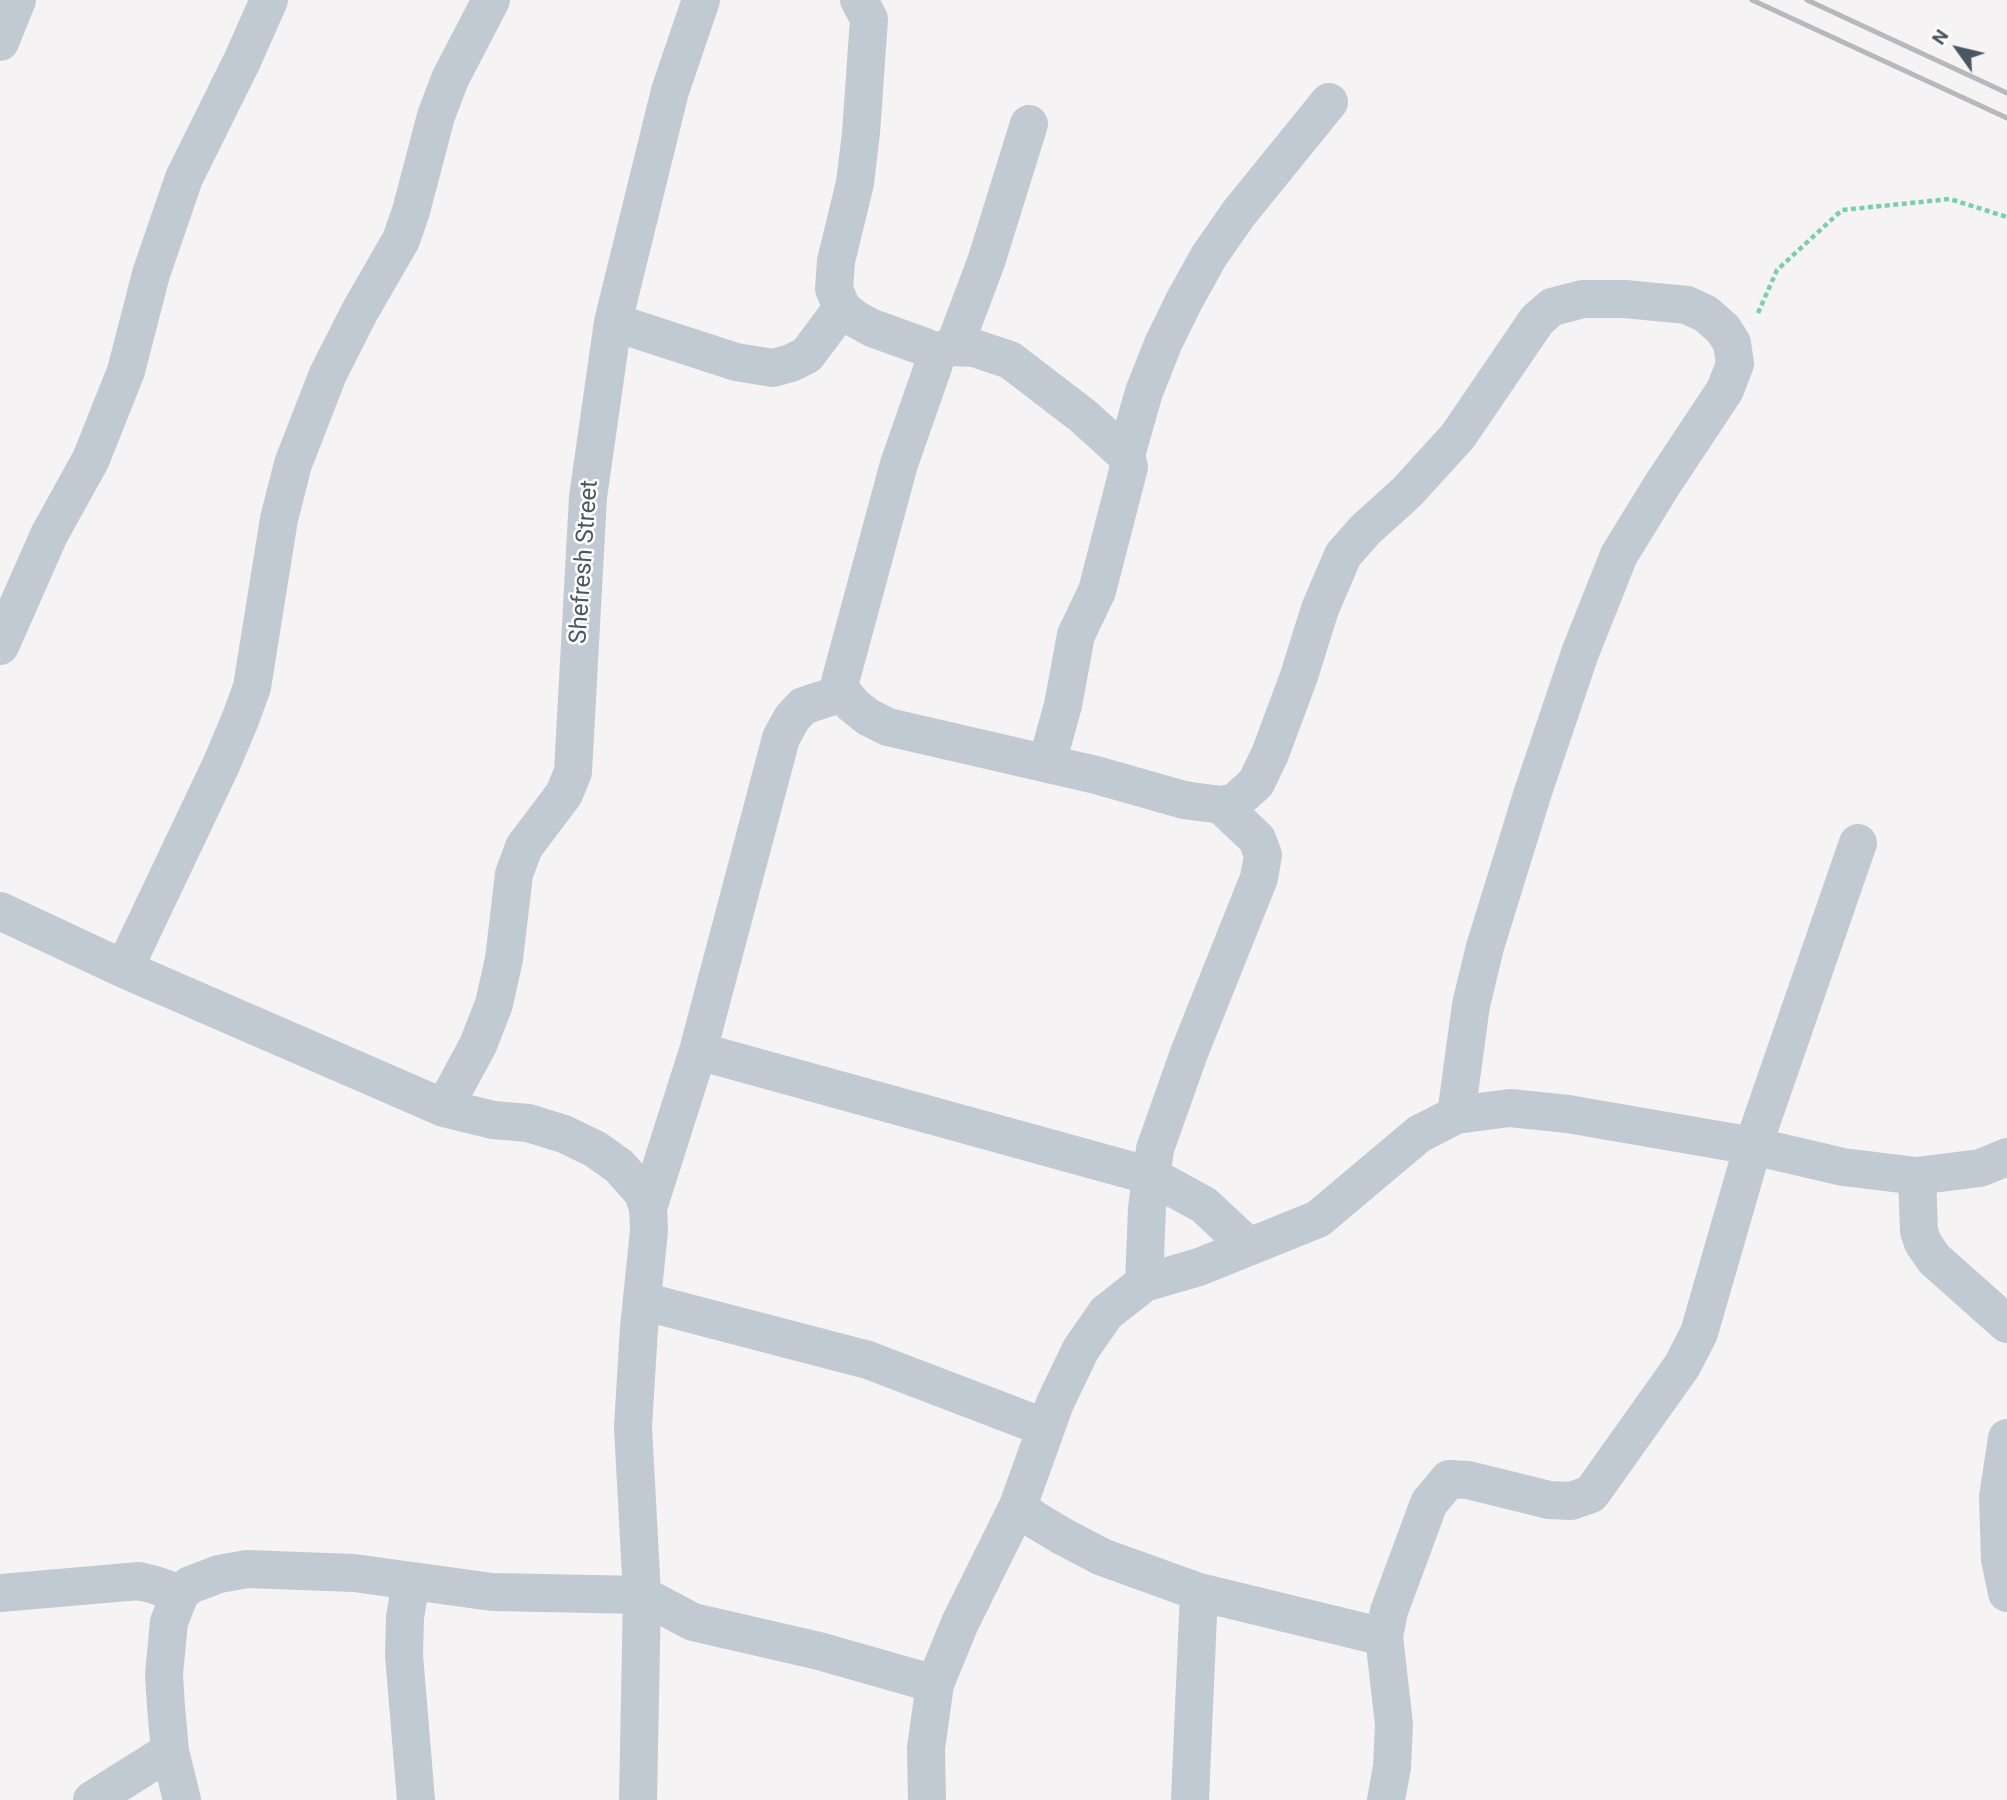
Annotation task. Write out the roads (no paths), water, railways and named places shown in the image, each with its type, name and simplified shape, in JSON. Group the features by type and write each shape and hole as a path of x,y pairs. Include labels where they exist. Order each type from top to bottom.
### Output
{"street":[{"path":"0,42 17,0"},
{"path":"0,646 49,535 91,459 126,371 151,274 184,178 242,61 268,0"},
{"path":"124,969 221,765 252,687 279,519 293,464 328,374 401,240 436,116 450,79 491,0"},
{"name":"Shefresh Street","path":"444,1108 478,1045 494,1004 504,959 514,874 524,847 564,794 573,772 588,497 612,322 670,91 701,0"},
{"path":"859,0 869,19 855,183 836,261 834,289 842,308 872,328 916,342 942,350 974,348 1010,360 1083,416 1126,455"},
{"path":"1048,763 1063,705 1076,635 1084,613 1097,591 1129,467 1126,455 1144,392 1163,344 1209,256 1239,213 1329,102"},
{"path":"1029,124 986,262 934,364 899,464 846,654 840,682 843,693 860,711 888,727 1048,763 1184,800 1222,805 1235,802 1256,783 1270,754 1320,609 1343,555 1365,530 1407,492 1458,436 1537,320 1552,307 1583,299 1625,299 1687,305 1706,314 1723,328 1732,342 1735,364 1725,390 1619,555 1580,653 1485,947 1471,1005 1456,1115"},
{"path":"612,322 736,362 773,368 807,355 842,308"},
{"path":"648,1208 698,1051 781,738 792,718 803,706 843,693"},
{"path":"1144,1283 1147,1208 1155,1149 1189,1053 1259,878 1263,855 1257,839 1222,805"},
{"path":"1386,1800 1392,1767 1394,1724 1384,1637 1389,1611 1429,1503 1449,1479 1468,1480 1549,1500 1571,1501 1591,1494 1682,1366 1699,1333 1753,1146 1858,843"},
{"path":"0,911 124,969 444,1108 493,1120 528,1123 574,1139 620,1166 643,1193 648,1208 649,1231 633,1427 642,1595 638,1800"},
{"path":"698,1051 1151,1176 1204,1205 1249,1247"},
{"path":"928,1800 926,1748 935,1684 960,1623 1018,1506 1055,1404 1088,1340 1106,1312 1144,1283 1199,1267 1318,1219 1419,1134 1456,1115 1510,1108 1568,1114 1753,1146 1843,1167 1917,1176 1980,1168 2007,1157"},
{"path":"1917,1176 1919,1231 1923,1243 1934,1259 2007,1324"},
{"path":"642,1301 868,1360 1046,1428"},
{"path":"2007,1438 1998,1497 2000,1559 2007,1593"},
{"path":"1018,1506 1032,1518 1102,1557 1199,1592 1384,1637"},
{"path":"182,1800 170,1751 164,1674 169,1622 180,1594 190,1585 219,1574 247,1569 354,1573 492,1592 642,1595 676,1614 713,1628 820,1651 935,1684"},
{"path":"0,1592 139,1581 180,1594"},
{"path":"411,1582 405,1617 404,1655 416,1800"},
{"path":"1190,1800 1199,1592"},
{"path":"92,1800 170,1751"}],"railway":[{"path":"1752,0 2007,118"},
{"path":"1807,0 2007,93"}]}
